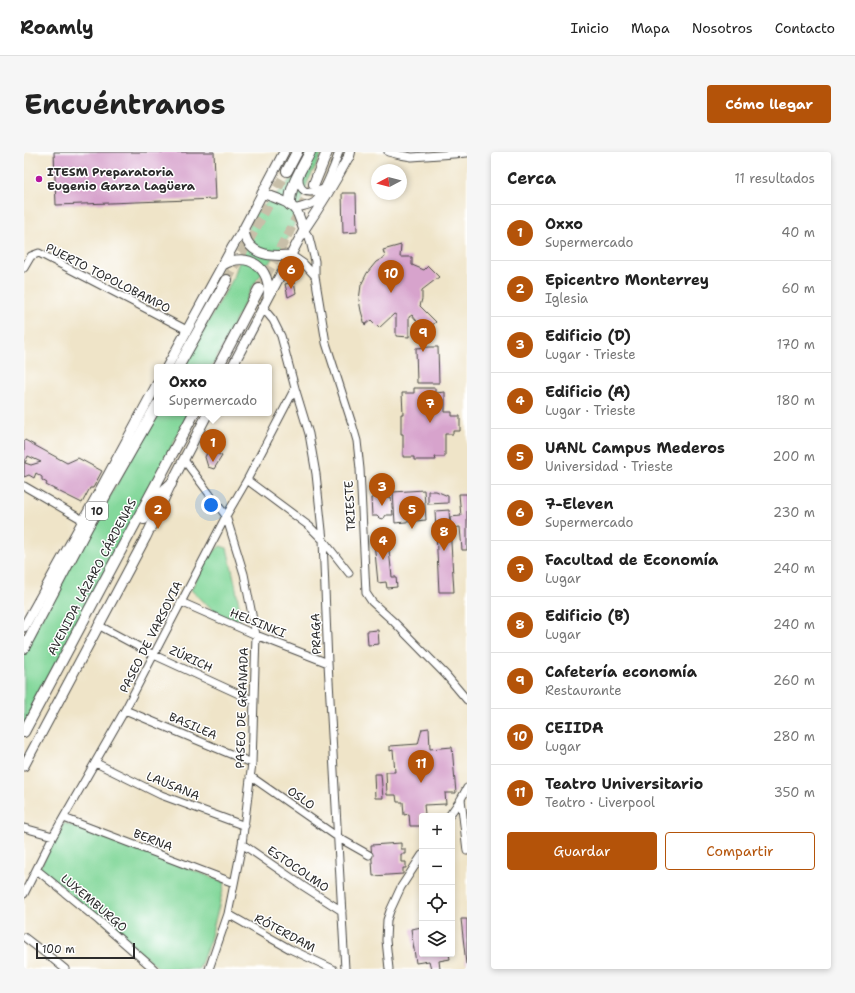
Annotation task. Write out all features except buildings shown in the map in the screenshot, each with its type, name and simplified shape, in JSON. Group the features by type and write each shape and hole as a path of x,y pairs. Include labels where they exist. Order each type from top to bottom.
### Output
{"highway":[{"path":"287,171 297,152"},
{"path":"292,207 291,191 310,152"},
{"path":"314,184 327,152"},
{"path":"180,364 227,280"},
{"path":"220,364 259,289"},
{"name":"10","path":"24,648 88,526 154,410"},
{"name":"AVENIDA LÁZARO CÁRDENAS","path":"24,732 192,416"},
{"path":"136,523 141,522 146,518 162,492 171,484"},
{"path":"49,601 52,585 79,532 85,516"}],"main road":[{"path":"169,364 284,152"},
{"path":"234,364 304,230 334,184 350,153"},
{"path":"262,193 283,201 292,207 298,214 304,230"},
{"path":"244,228 246,239 256,251 266,255 291,255"},
{"path":"223,265 239,259 249,261 258,266 265,274 268,284 268,294 265,305"},
{"path":"24,628 28,612 85,516 154,390"},
{"path":"24,766 146,537 171,484 206,416"}],"street":[{"path":"292,207 314,203 319,198 339,152"},
{"path":"388,152 412,157 467,153"},
{"path":"299,174 299,184 306,192 323,189"},
{"name":"TRIESTE","path":"304,230 309,237 315,260 315,276 326,343 357,441 360,469 366,593 372,602 394,622 446,675 467,700"},
{"name":"PUERTO TOPOLOBAMPO","path":"24,268 31,256 39,253 187,330"},
{"path":"291,255 304,264 315,276"},
{"name":"PRAGA","path":"265,305 281,336 309,434 316,474 323,540 328,663 346,969"},
{"name":"PASEO DE VARSOVIA","path":"24,894 53,836 125,710 226,516 247,480 295,388"},
{"name":"PASEO DE GRANADA","path":"184,460 226,516 244,574 256,635 252,763 245,826 228,914 209,969"},
{"path":"247,480 309,526 323,540 349,573"},
{"path":"24,486 85,516"},
{"name":"HELSINKI","path":"181,602 256,635 328,663"},
{"name":"ZÚRICH","path":"98,625 154,655 254,701"},
{"name":"BASILEA","path":"125,710 252,763"},
{"name":"LAUSANA","path":"96,763 161,795 245,826"},
{"name":"OSLO","path":"250,776 339,838 369,855"},
{"path":"451,813 467,788"},
{"path":"461,799 467,851"},
{"name":"BERNA","path":"64,818 234,883"},
{"path":"24,828 53,836"},
{"name":"ESTOCOLMO","path":"242,844 302,886 342,911"},
{"path":"389,969 386,940 390,911 401,887 419,860"},
{"name":"LUXEMBURGO","path":"37,870 98,920 154,969"},
{"name":"RÓTERDAM","path":"228,914 290,949 333,969"},
{"path":"24,937 65,969"}],"green space":[{"path":"307,152 322,152 308,181 291,234 253,286 214,364 184,364 234,277 253,216 297,174"},
{"path":"155,416 187,416 24,732 24,648"},
{"path":"220,546 227,548 241,620 222,618 191,590 207,558"},
{"path":"64,823 225,882 210,940 199,969 160,969 39,869"}],"tunnel":[{"path":"227,280 287,171"},
{"path":"259,289 314,184"}],"place":[{"name":"ITESM Preparatoria Eugenio Garza Lagüera","path":"39,179"},
{"name":"7-Eleven","path":"291,289"},
{"name":"CEIIDA","path":"391,293"},
{"name":"Cafetería economía","path":"423,352"},
{"name":"Facultad de Economía","path":"430,423"},
{"name":"Oxxo","path":"213,462"},
{"name":"Edificio (D)","path":"382,506"},
{"name":"Epicentro Monterrey","path":"158,529"},
{"name":"UANL Campus Mederos","path":"412,529"},
{"name":"Edificio (B)","path":"444,551"},
{"name":"Edificio (A)","path":"383,560"},
{"name":"Teatro Universitario","path":"421,783"}]}
